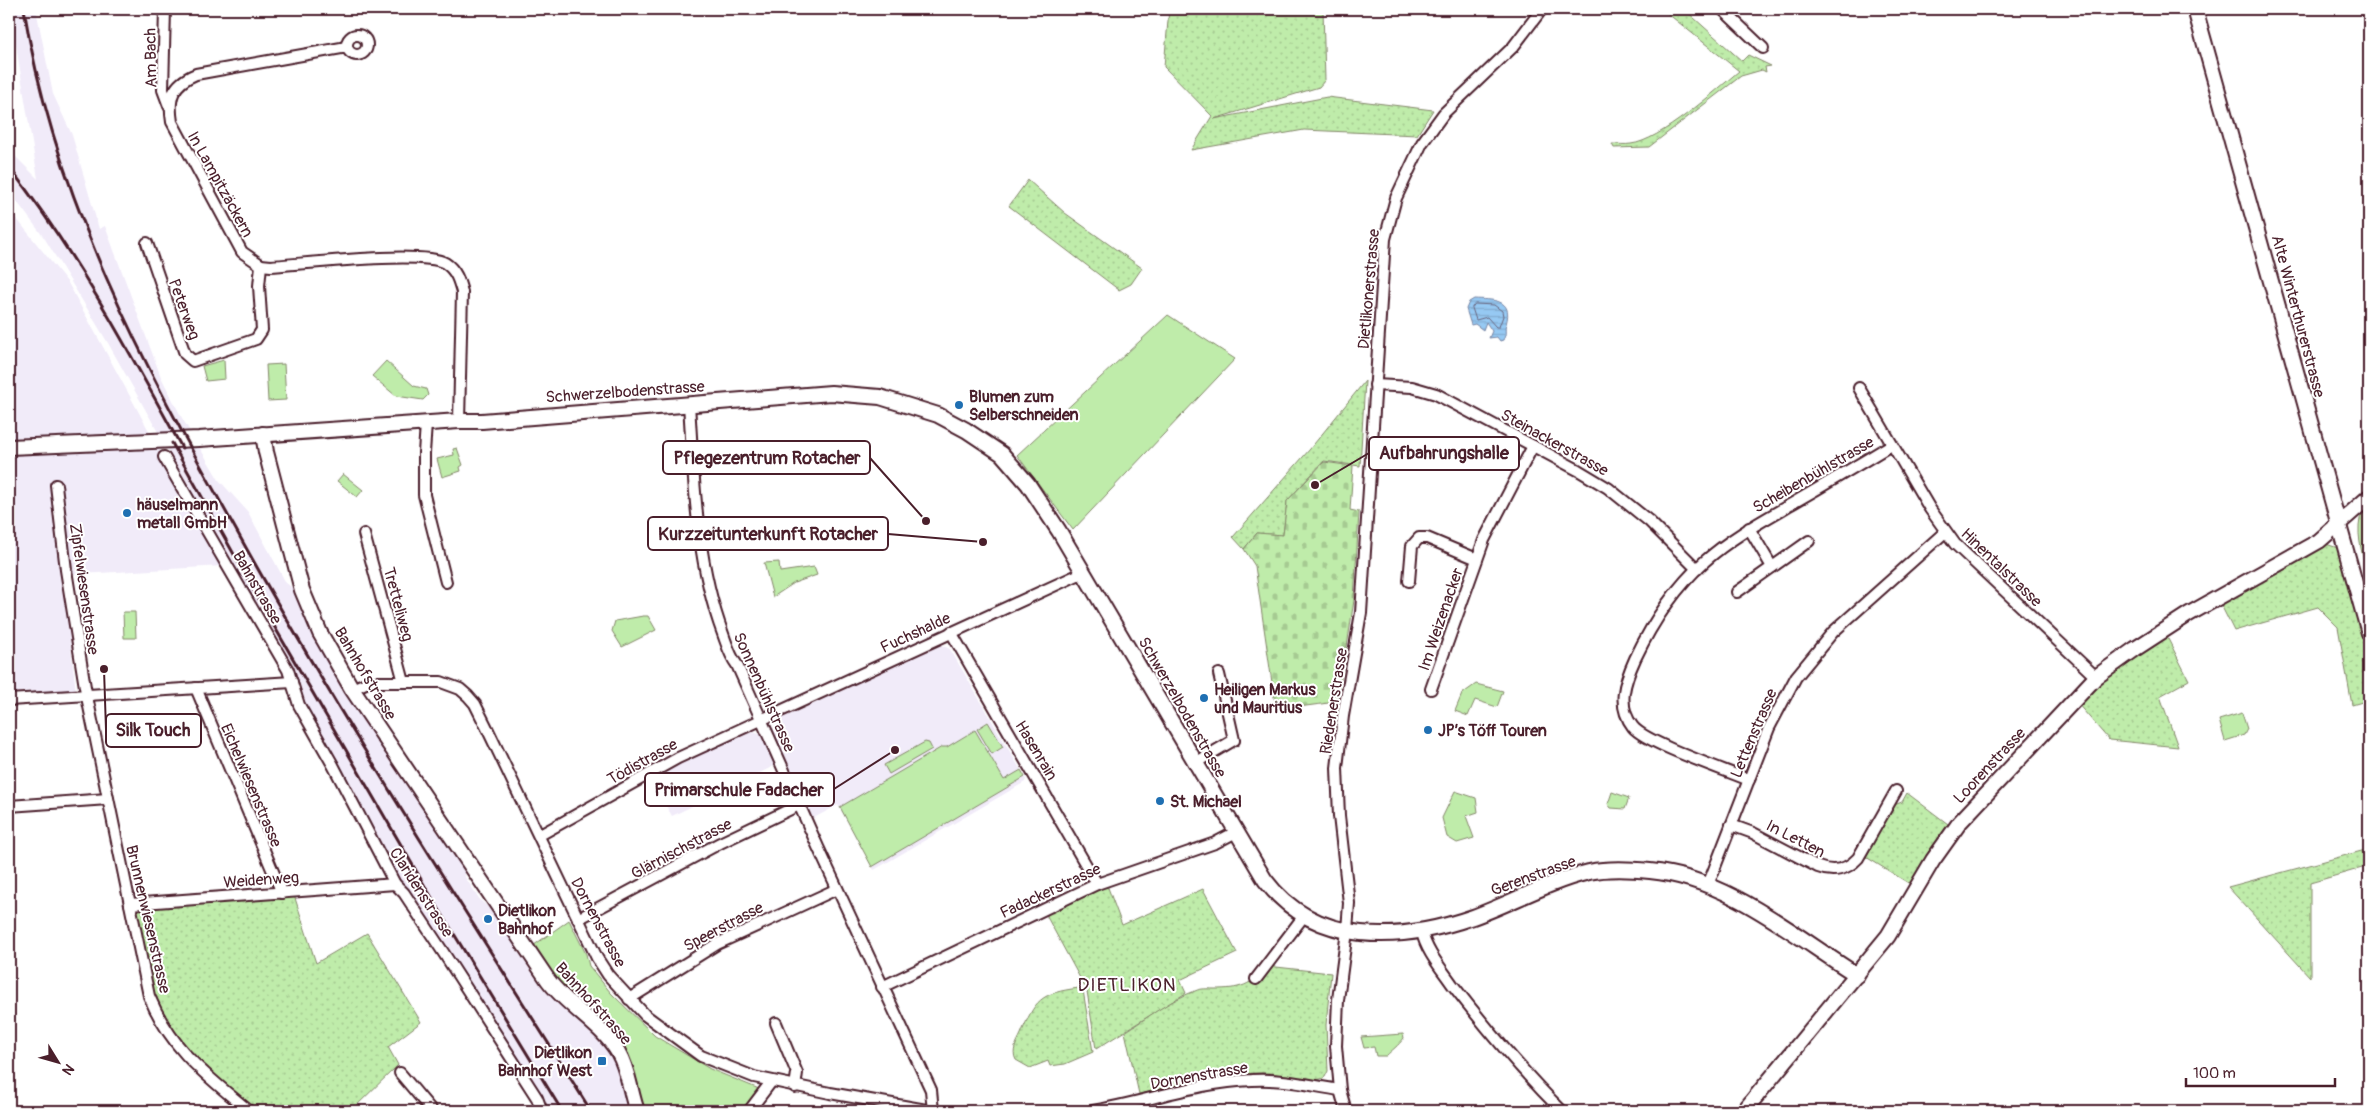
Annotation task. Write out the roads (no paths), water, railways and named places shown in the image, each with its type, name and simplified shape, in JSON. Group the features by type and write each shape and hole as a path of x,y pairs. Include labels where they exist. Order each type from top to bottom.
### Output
{"street":[{"name":"Am Bach","path":"165,9 163,90 169,106"},
{"name":"Dietlikonerstrasse","path":"1375,385 1385,238 1404,178 1422,143 1444,113 1508,53 1542,9"},
{"path":"1722,9 1763,48"},
{"name":"Alte Winterthurerstrasse","path":"2195,9 2369,633"},
{"path":"356,35 362,36 368,43 365,52 360,55 351,53 347,47 350,38 356,35"},
{"path":"169,106 176,88 185,79 196,74 347,47"},
{"name":"In Lampitzäckern","path":"169,106 176,132 218,211 242,252 261,265"},
{"name":"Peterweg","path":"147,243 185,354 193,361 256,339 262,330 259,286 261,265"},
{"path":"261,265 271,266 414,257 438,260 450,266 455,273 462,292 459,420"},
{"name":"Steinackerstrasse","path":"1375,385 1412,387 1429,391 1578,470 1615,493 1649,521 1697,569"},
{"name":"Riedenerstrasse","path":"1346,1111 1340,1090 1336,1046 1338,1000 1349,903 1338,816 1337,768 1343,716 1361,613 1375,385"},
{"name":"Hinentalstrasse","path":"1859,388 1891,445 1945,532 1974,564 2096,677"},
{"name":"Schwerzelbodenstrasse","path":"263,434 426,424 459,420 482,421 832,393 880,397 938,415 980,440 997,460 1014,470 1041,502 1271,888 1286,904 1303,916 1347,931"},
{"name":"Sonnenbühlstrasse","path":"690,404 698,523 719,624 732,659 737,665 837,889 931,1090 933,1111"},
{"path":"426,424 424,495 446,582"},
{"path":"9,447 199,439 263,434"},
{"name":"Bahnhofstrasse","path":"263,434 277,497 302,590 320,633 352,689 548,980 562,998 606,1037 618,1052 628,1078 637,1111"},
{"name":"Scheibenbühlstrasse","path":"1749,780 1646,738 1631,725 1625,712 1624,689 1644,641 1670,601 1697,569 1724,546 1750,528 1891,445"},
{"name":"Im Weizenacker","path":"1431,689 1477,559 1492,524 1533,446"},
{"name":"Bahnstrasse","path":"164,457 225,559 288,670 292,682"},
{"name":"Zipfelwiesenstrasse","path":"56,485 66,570 88,696"},
{"name":"Loorenstrasse","path":"1744,1111 1857,976 1893,928 1933,860 1960,822 2096,677 2135,648 2189,614 2320,541 2369,496"},
{"name":"Scheibenbühlstrasse","path":"1750,528 1772,567"},
{"name":"Lettenstrasse","path":"1708,885 1781,702 1810,658 1842,623 1945,532"},
{"name":"Tretteliweg","path":"364,534 404,682"},
{"name":"Im Weizenacker","path":"1409,581 1412,546 1420,538 1427,538 1477,559"},
{"path":"1737,592 1809,542"},
{"name":"Fuchshalde","path":"761,720 1082,573"},
{"name":"Hasenrain","path":"951,632 1097,884"},
{"path":"1195,763 1234,740 1219,674"},
{"path":"9,700 292,682"},
{"name":"Claridenstrasse","path":"292,682 299,705 396,884 429,930 537,1098 540,1106 539,1111"},
{"name":"Dornenstrasse","path":"352,689 368,682 442,682 460,689 468,696 475,704 540,835 597,958 629,999 663,1030 701,1056 730,1069 771,1082 933,1111"},
{"name":"Eichelwiesenstrasse","path":"196,688 282,893"},
{"name":"Brunnenwiesenstrasse","path":"88,696 149,996 167,1032 190,1061 249,1111"},
{"name":"Tödistrasse","path":"540,835 678,758 761,720"},
{"name":"In Letten","path":"1731,825 1753,833 1818,867 1830,871 1840,870 1851,865 1858,858 1896,791"},
{"path":"9,806 108,799"},
{"name":"Glärnischstrasse","path":"578,919 720,843 799,805"},
{"name":"Fadackerstrasse","path":"882,987 1097,884 1215,843 1236,832"},
{"name":"Gerenstrasse","path":"1347,931 1372,934 1422,932 1474,916 1533,890 1591,872 1649,870 1681,876 1708,885 1747,903 1857,976"},
{"name":"Weidenweg","path":"130,904 396,884"},
{"name":"Speerstrasse","path":"629,999 717,944 837,889"},
{"path":"1256,979 1303,916"},
{"path":"1422,932 1428,949 1440,967 1491,1032 1562,1111"},
{"path":"776,1023 797,1073 795,1087"},
{"path":"400,1073 432,1111"},
{"name":"Dornenstrasse","path":"1094,1111 1208,1086 1250,1080 1283,1081 1340,1090"},
{"path":"749,1111 771,1082"}],"water":[{"path":"1474,299 1494,300 1500,302 1507,309 1508,316 1503,340 1500,341 1497,337 1489,338 1492,331 1486,322 1483,330 1475,324 1471,325 1466,309 1469,302"}],"railway":[{"path":"24,9 38,79 57,146 80,213 106,278 167,404 235,528 320,676 409,822 591,1111"},
{"path":"9,167 34,200 80,269 122,339 182,448"},
{"path":"172,443 270,619 426,888 562,1111"}],"place":[{"name":"Blumen zum Selberschneiden","path":"959,405"},
{"name":"Aufbahrungshalle","path":"1315,485"},
{"name":"häuselmann metall GmbH","path":"127,513"},
{"name":"Pflegezentrum Rotacher","path":"926,521"},
{"name":"Kurzzeitunterkunft Rotacher","path":"983,542"},
{"name":"Silk Touch","path":"104,669"},
{"name":"Heiligen Markus und Mauritius","path":"1204,698"},
{"name":"JP’s Töff Touren","path":"1428,730"},
{"name":"Primarschule Fadacher","path":"895,750"},
{"name":"St. Michael","path":"1160,801"},
{"name":"Dietlikon Bahnhof","path":"488,919"},
{"name":"Dietlikon Bahnhof West","path":"602,1061"}],"district":[{"name":"DIETLIKON","path":"1127,984"}]}
